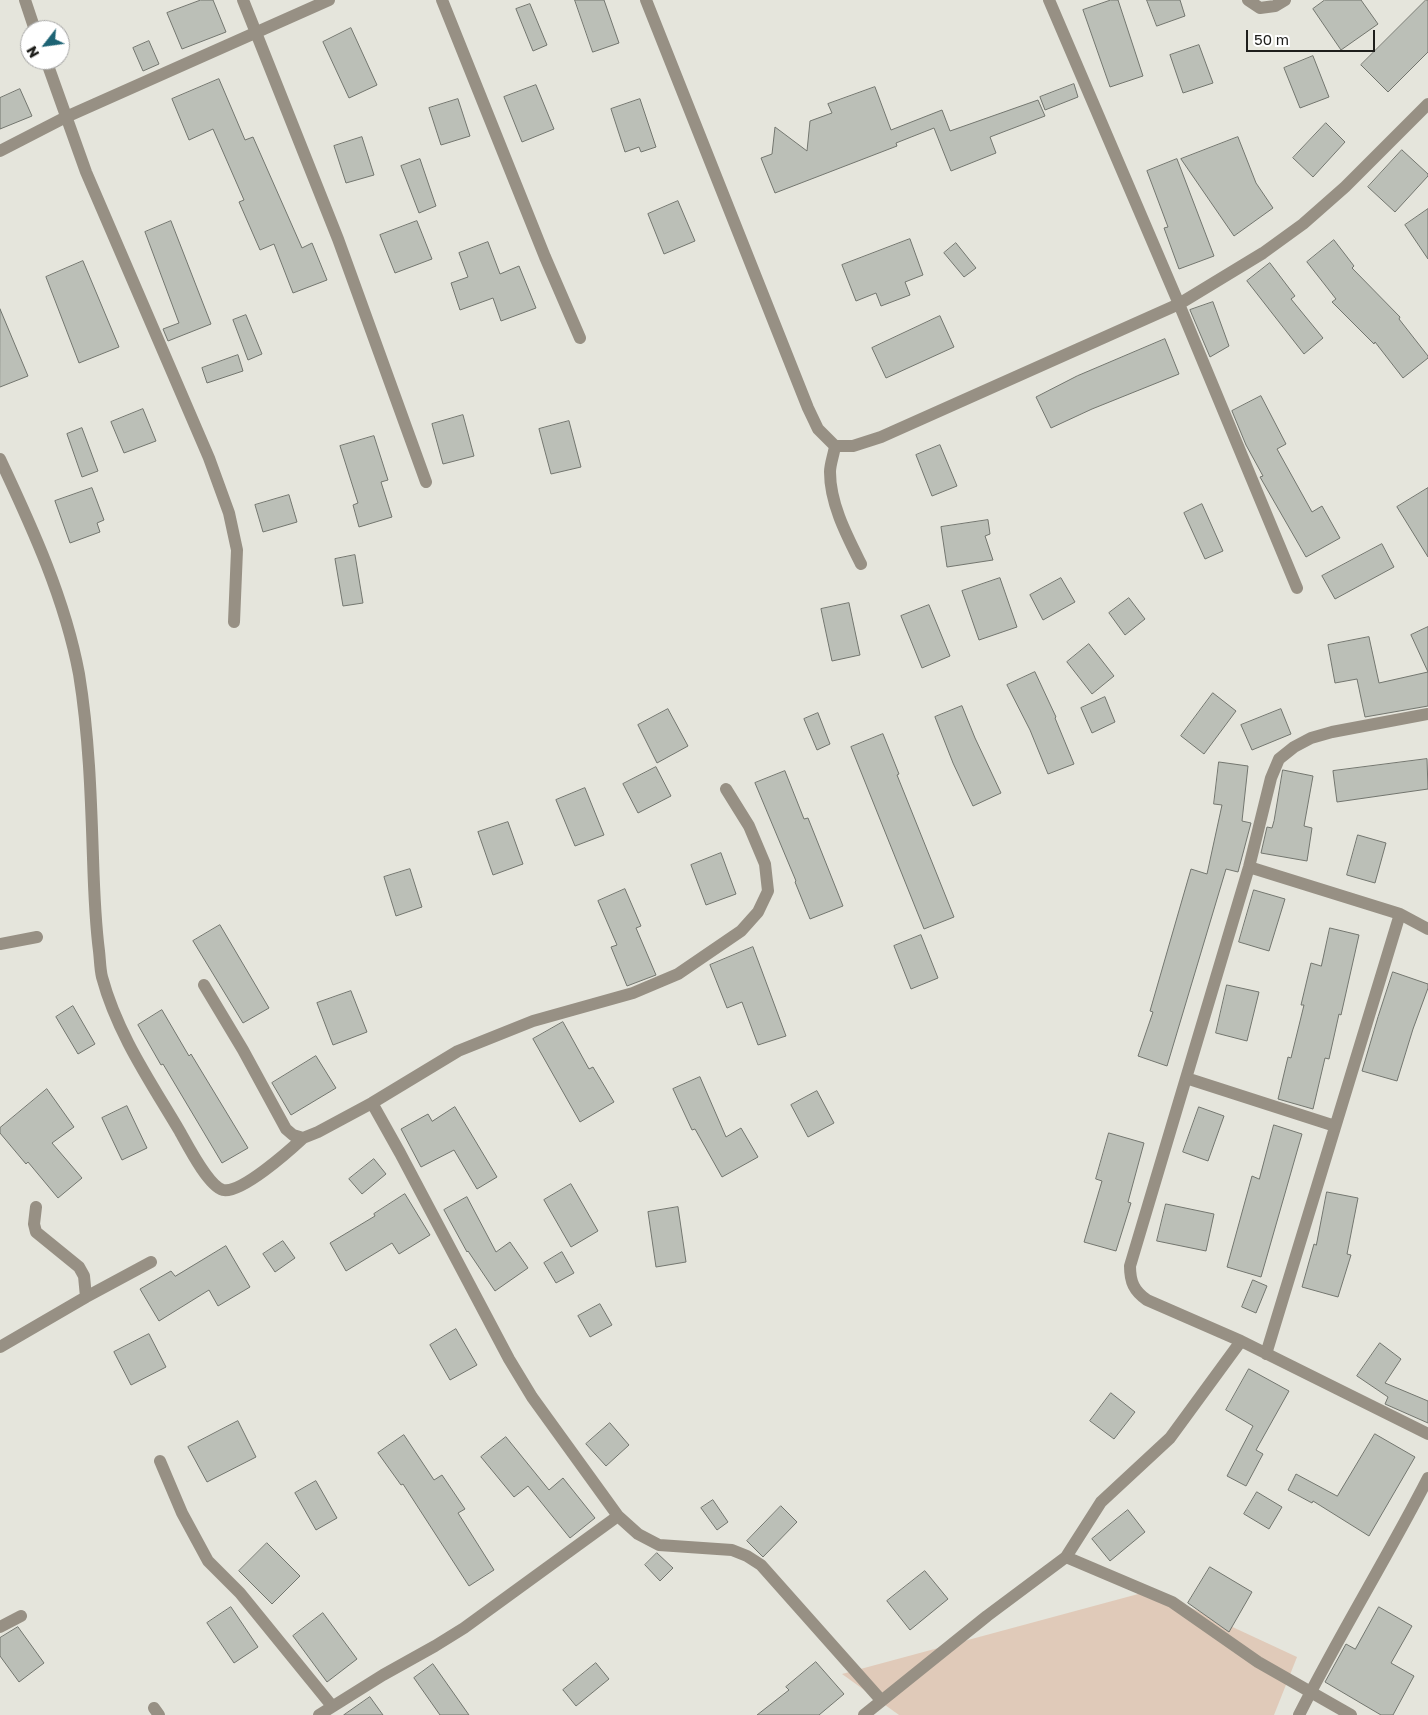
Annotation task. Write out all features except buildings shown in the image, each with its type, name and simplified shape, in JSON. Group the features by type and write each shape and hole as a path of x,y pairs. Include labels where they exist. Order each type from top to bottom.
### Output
{"street":[{"path":"25,0 32,20"},
{"path":"243,0 257,31 338,239 426,482"},
{"path":"0,151 66,117 329,0"},
{"path":"442,0 580,338"},
{"path":"646,0 808,408 818,429 835,446 853,446 881,437 1179,304 1263,253 1303,224 1345,187 1428,104"},
{"path":"1049,0 1179,304 1297,588"},
{"path":"1248,0 1260,8 1275,6 1285,0"},
{"path":"50,70 86,172 209,458 229,512 236,550 234,622"},
{"path":"835,446 830,472 834,497 841,522 861,564"},
{"path":"0,459 44,558 62,607 78,672 87,738 92,809 94,916 102,975 114,1012 130,1048 207,1176 216,1186 224,1190 235,1188 263,1172 303,1138 372,1103 458,1051 533,1021 633,993 678,974 741,931 758,912 768,891 765,864 749,826 726,789"},
{"path":"1428,714 1332,732 1311,738 1294,747 1279,759 1271,778 1249,867 1130,1266 1130,1277 1133,1287 1147,1300 1241,1341 1428,1434"},
{"path":"1249,867 1400,914 1428,929"},
{"path":"1266,1354 1400,914"},
{"path":"0,944 37,937"},
{"path":"204,985 286,1128 293,1135 303,1138"},
{"path":"1186,1078 1335,1126"},
{"path":"372,1103 509,1359 532,1397 618,1516 638,1534 659,1545 732,1550 747,1556 761,1565 881,1700"},
{"path":"36,1207 34,1224 36,1232 79,1267 84,1276 86,1297"},
{"path":"0,1347 86,1297 152,1262"},
{"path":"864,1715 987,1616 1066,1557 1101,1502 1170,1438 1241,1341"},
{"path":"160,1460 182,1513 208,1561 240,1593 332,1706"},
{"path":"1299,1715 1428,1478"},
{"path":"319,1715 464,1628 618,1516"},
{"path":"1066,1557 1172,1602 1258,1662 1351,1715"},
{"path":"0,1627 21,1616"}],"shaded area":[{"path":"1153,1590 1297,1657 1274,1715 899,1715 842,1674"}]}
